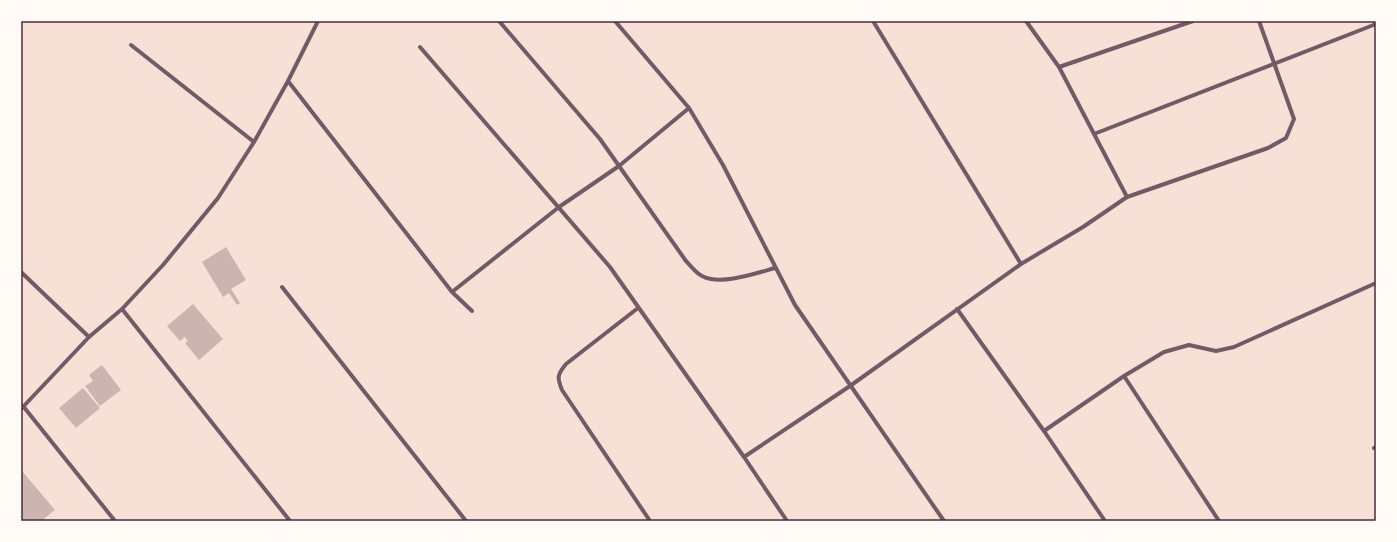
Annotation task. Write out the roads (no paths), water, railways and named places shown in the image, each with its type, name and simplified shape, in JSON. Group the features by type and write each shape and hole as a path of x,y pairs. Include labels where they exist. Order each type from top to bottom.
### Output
{"street":[{"path":"115,521 22,407 88,338 122,309 163,265 218,198 254,142 288,81 318,21"},
{"path":"499,21 600,139 686,261 702,276 717,280 742,278 775,268"},
{"path":"615,21 689,108 723,165 795,305 944,521"},
{"path":"873,21 1020,264"},
{"path":"1026,21 1059,67 1127,197"},
{"path":"1059,67 1193,21"},
{"path":"744,457 850,386 1020,264 1083,228 1127,197 1268,148 1286,138 1294,119 1260,21"},
{"path":"1094,134 1376,24"},
{"path":"131,45 254,142"},
{"path":"420,48 610,267 744,457 787,521"},
{"path":"288,81 452,292 472,311"},
{"path":"452,292 559,207 619,166 689,108"},
{"path":"21,272 88,338"},
{"path":"1044,431 1124,376 1164,352 1189,346 1216,351 1234,347 1376,283"},
{"path":"282,287 466,521"},
{"path":"638,308 566,364 559,374 558,380 562,390 650,521"},
{"path":"122,309 290,521"},
{"path":"957,309 1044,431 1105,521"},
{"path":"1124,376 1219,521"}]}
